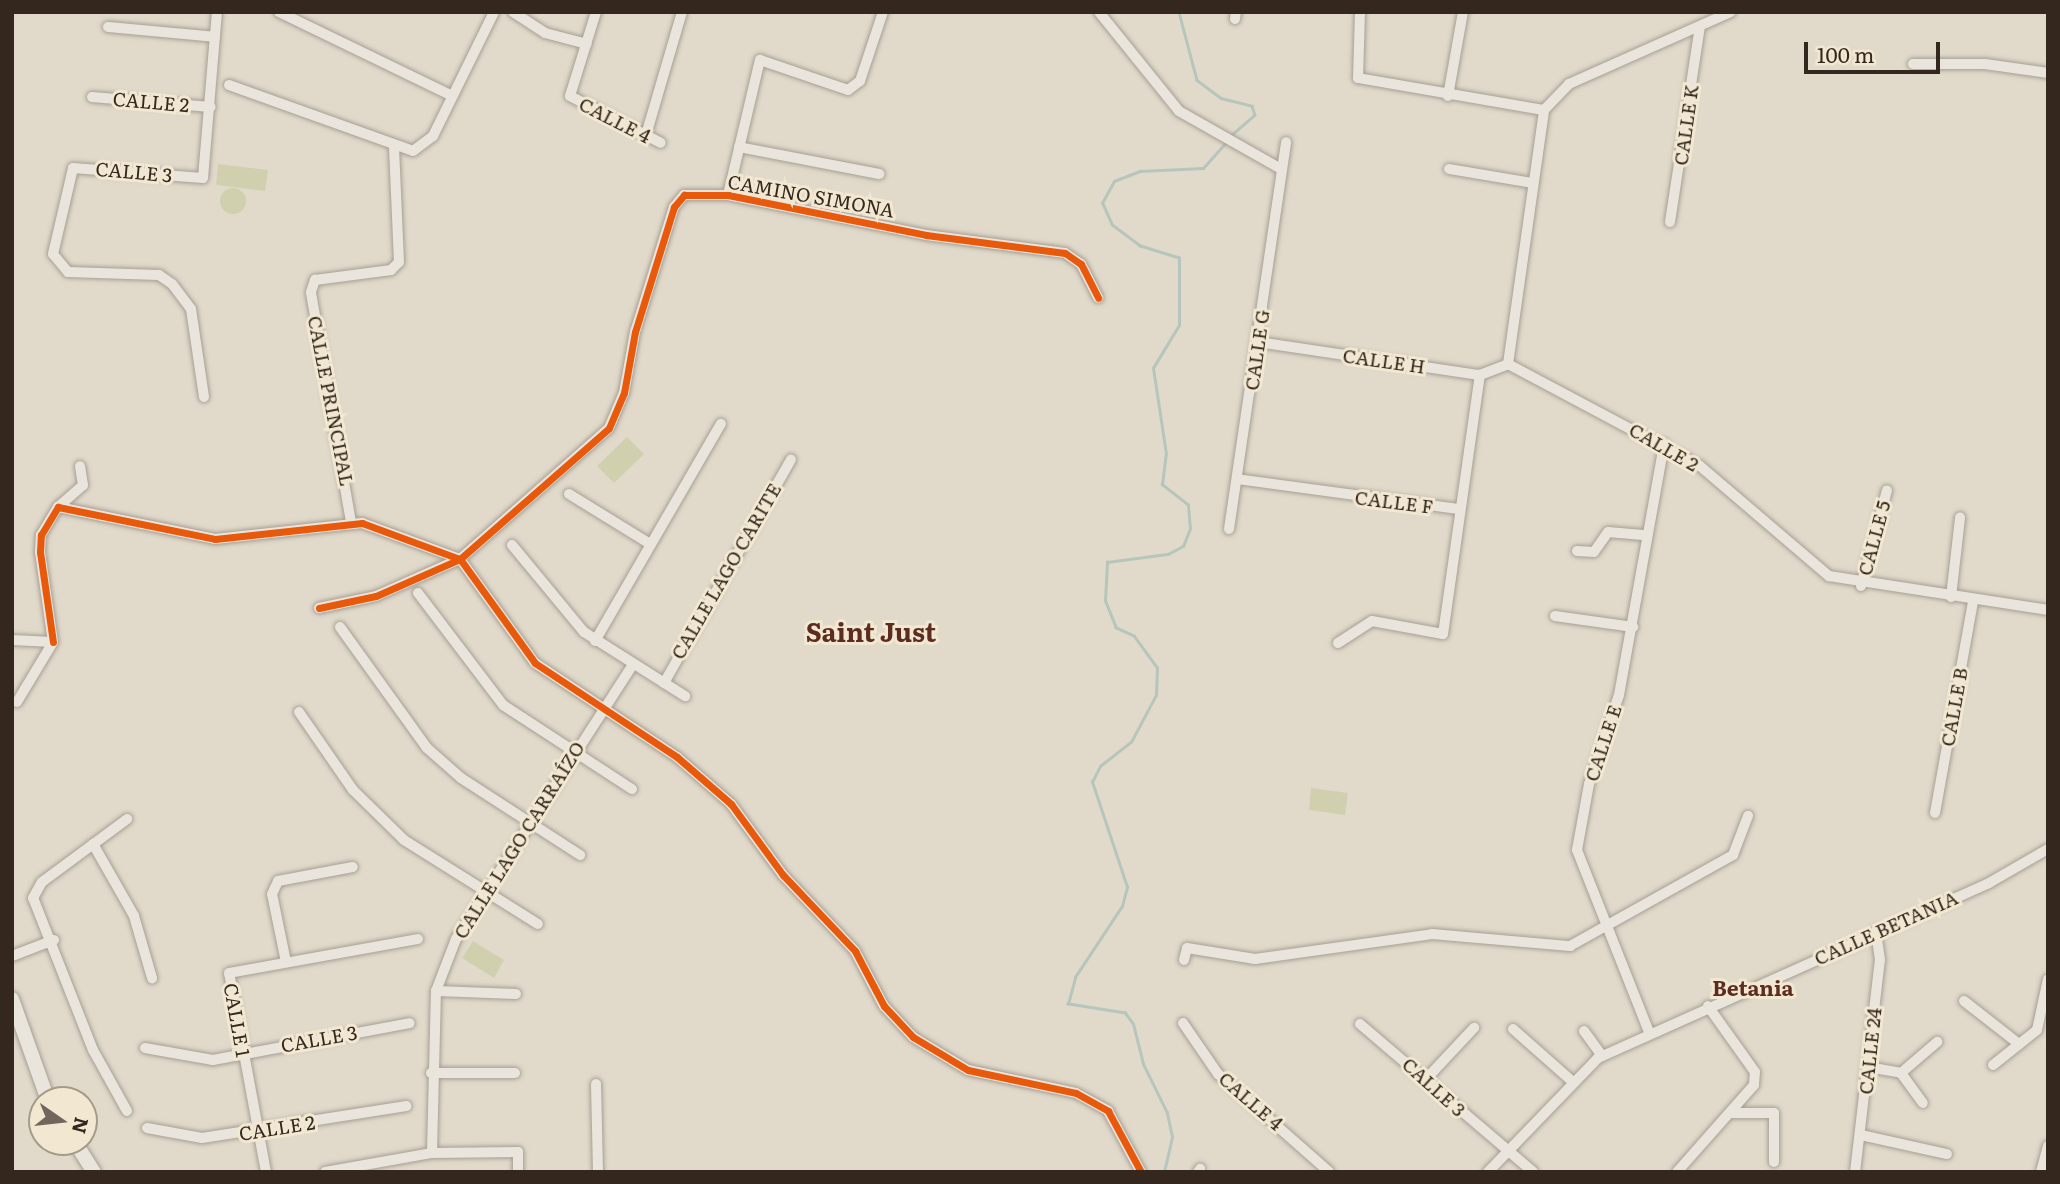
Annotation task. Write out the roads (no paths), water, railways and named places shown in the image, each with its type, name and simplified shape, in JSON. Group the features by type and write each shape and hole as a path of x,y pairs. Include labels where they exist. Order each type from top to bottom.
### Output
{"street":[{"name":"CALLE 3","path":"204,397 191,309 172,284 159,275 68,272 53,254 73,168 203,178 211,107 216,12"},
{"path":"279,12 451,95"},
{"path":"229,85 394,147 425,146 494,12"},
{"path":"513,12 545,33 587,44 596,12"},
{"path":"646,135 681,12"},
{"path":"728,195 760,60 848,90 860,81 883,12"},
{"path":"1099,12 1179,111 1281,169"},
{"path":"1360,12 1358,78 1448,96 1544,110"},
{"path":"1448,96 1463,12"},
{"path":"1508,364 1544,110 1569,84 1731,12"},
{"path":"108,27 215,37"},
{"name":"CALLE K","path":"1670,222 1700,27"},
{"name":"CALLE 4","path":"587,44 569,96 661,143"},
{"path":"1913,64 1985,64 2048,74"},
{"name":"CALLE 2","path":"92,97 211,107"},
{"name":"CALLE G","path":"1229,530 1286,142"},
{"name":"CALLE PRINCIPAL","path":"351,522 342,444 317,347 315,280 391,270 399,262 394,147"},
{"path":"739,147 879,174"},
{"path":"1449,169 1533,183"},
{"name":"CAMINO SIMONA","path":"319,608 376,596 460,559 609,428 624,393 635,332 674,206 684,195 728,195 926,235 1065,253 1082,264 1098,298"},
{"name":"CALLE H","path":"1258,342 1480,375 1508,364"},
{"name":"CALLE 2","path":"1508,364 1664,444 1700,466 1829,576 1861,586 2048,610"},
{"name":"CALLE F","path":"1237,479 1459,509 1480,375"},
{"path":"595,641 647,542 720,424"},
{"name":"CALLE E","path":"1649,1032 1577,849 1578,829 1633,627 1646,535 1664,444"},
{"name":"CALLE LAGO CARITE","path":"664,683 791,459"},
{"path":"17,702 53,642 40,552 41,535 58,506 83,485 80,466"},
{"name":"CALLE 5","path":"1861,586 1887,490"},
{"path":"569,494 647,542"},
{"path":"58,506 215,538 351,522 460,559 535,663 677,757 731,804 783,875 855,951 884,1006 913,1037 968,1070 1076,1093 1108,1111 1141,1172"},
{"path":"1338,643 1372,621 1443,634 1459,509"},
{"path":"1951,597 1960,518"},
{"path":"1577,551 1594,552 1608,532 1646,535"},
{"path":"512,545 560,609 595,641 685,696"},
{"path":"418,593 503,705 632,789"},
{"name":"CALLE B","path":"1935,813 1973,601"},
{"path":"1555,616 1633,627"},
{"path":"340,627 427,748 580,855"},
{"path":"12,640 53,642"},
{"name":"CALLE LAGO CARRAÍZO","path":"432,1153 430,1073 436,991 456,939 572,752 632,666"},
{"path":"299,712 353,790 404,840 538,924"},
{"path":"1184,960 1187,948 1255,959 1432,934 1570,946 1733,855 1748,816"},
{"path":"127,819 36,888 33,898 54,940 93,1050 127,1111"},
{"path":"93,844 134,916 152,978"},
{"name":"CALLE BETANIA","path":"1488,1172 1573,1082 1602,1056 1649,1032 1989,883 2048,849"},
{"path":"286,962 274,886 353,867"},
{"name":"CALLE 24","path":"1856,1172 1880,960 1877,931"},
{"name":"CALLE 1","path":"267,1172 229,972 418,939"},
{"path":"12,956 54,940"},
{"path":"1993,1065 2037,1030 2048,979"},
{"path":"436,991 516,994"},
{"path":"12,999 43,1086"},
{"path":"1964,1001 2018,1044"},
{"path":"1677,1172 1754,1085 1755,1073 1708,1006"},
{"name":"CALLE 3","path":"145,1048 213,1060 410,1023"},
{"name":"CALLE 4","path":"1183,1023 1218,1074 1329,1172"},
{"name":"CALLE 3","path":"1360,1024 1427,1078 1505,1153 1533,1172"},
{"path":"1427,1078 1474,1028"},
{"path":"1513,1029 1573,1082"},
{"path":"1584,1031 1602,1056"},
{"path":"1901,1073 1937,1042"},
{"path":"1868,1066 1901,1073 1923,1103"},
{"path":"430,1073 515,1073"},
{"path":"596,1084 598,1172"},
{"name":"CALLE 2","path":"147,1128 202,1138 407,1106"},
{"path":"1732,1112 1774,1113 1774,1162"},
{"path":"1861,1135 1947,1154"},
{"path":"2041,1172 2048,1146"},
{"path":"325,1172 432,1153 518,1152 518,1172"},
{"path":"84,1156 94,1172"}],"waterway":[{"path":"1179,12 1197,80 1221,98 1252,106 1255,115 1231,136"},
{"path":"1164,1172 1172,1137 1167,1113 1143,1064 1133,1024 1125,1013 1068,1004 1075,977 1122,906 1127,887 1092,782 1100,766 1131,742 1156,695 1157,668 1134,636 1116,628 1105,601 1107,562 1168,554 1183,546 1190,529 1188,505 1162,485 1166,454 1153,368 1179,325 1179,258 1140,246 1112,225 1102,203 1114,181 1140,171 1203,168 1227,141"}],"district":[{"name":"Saint Just","path":"871,631"},
{"name":"Betania","path":"1753,987"}]}
